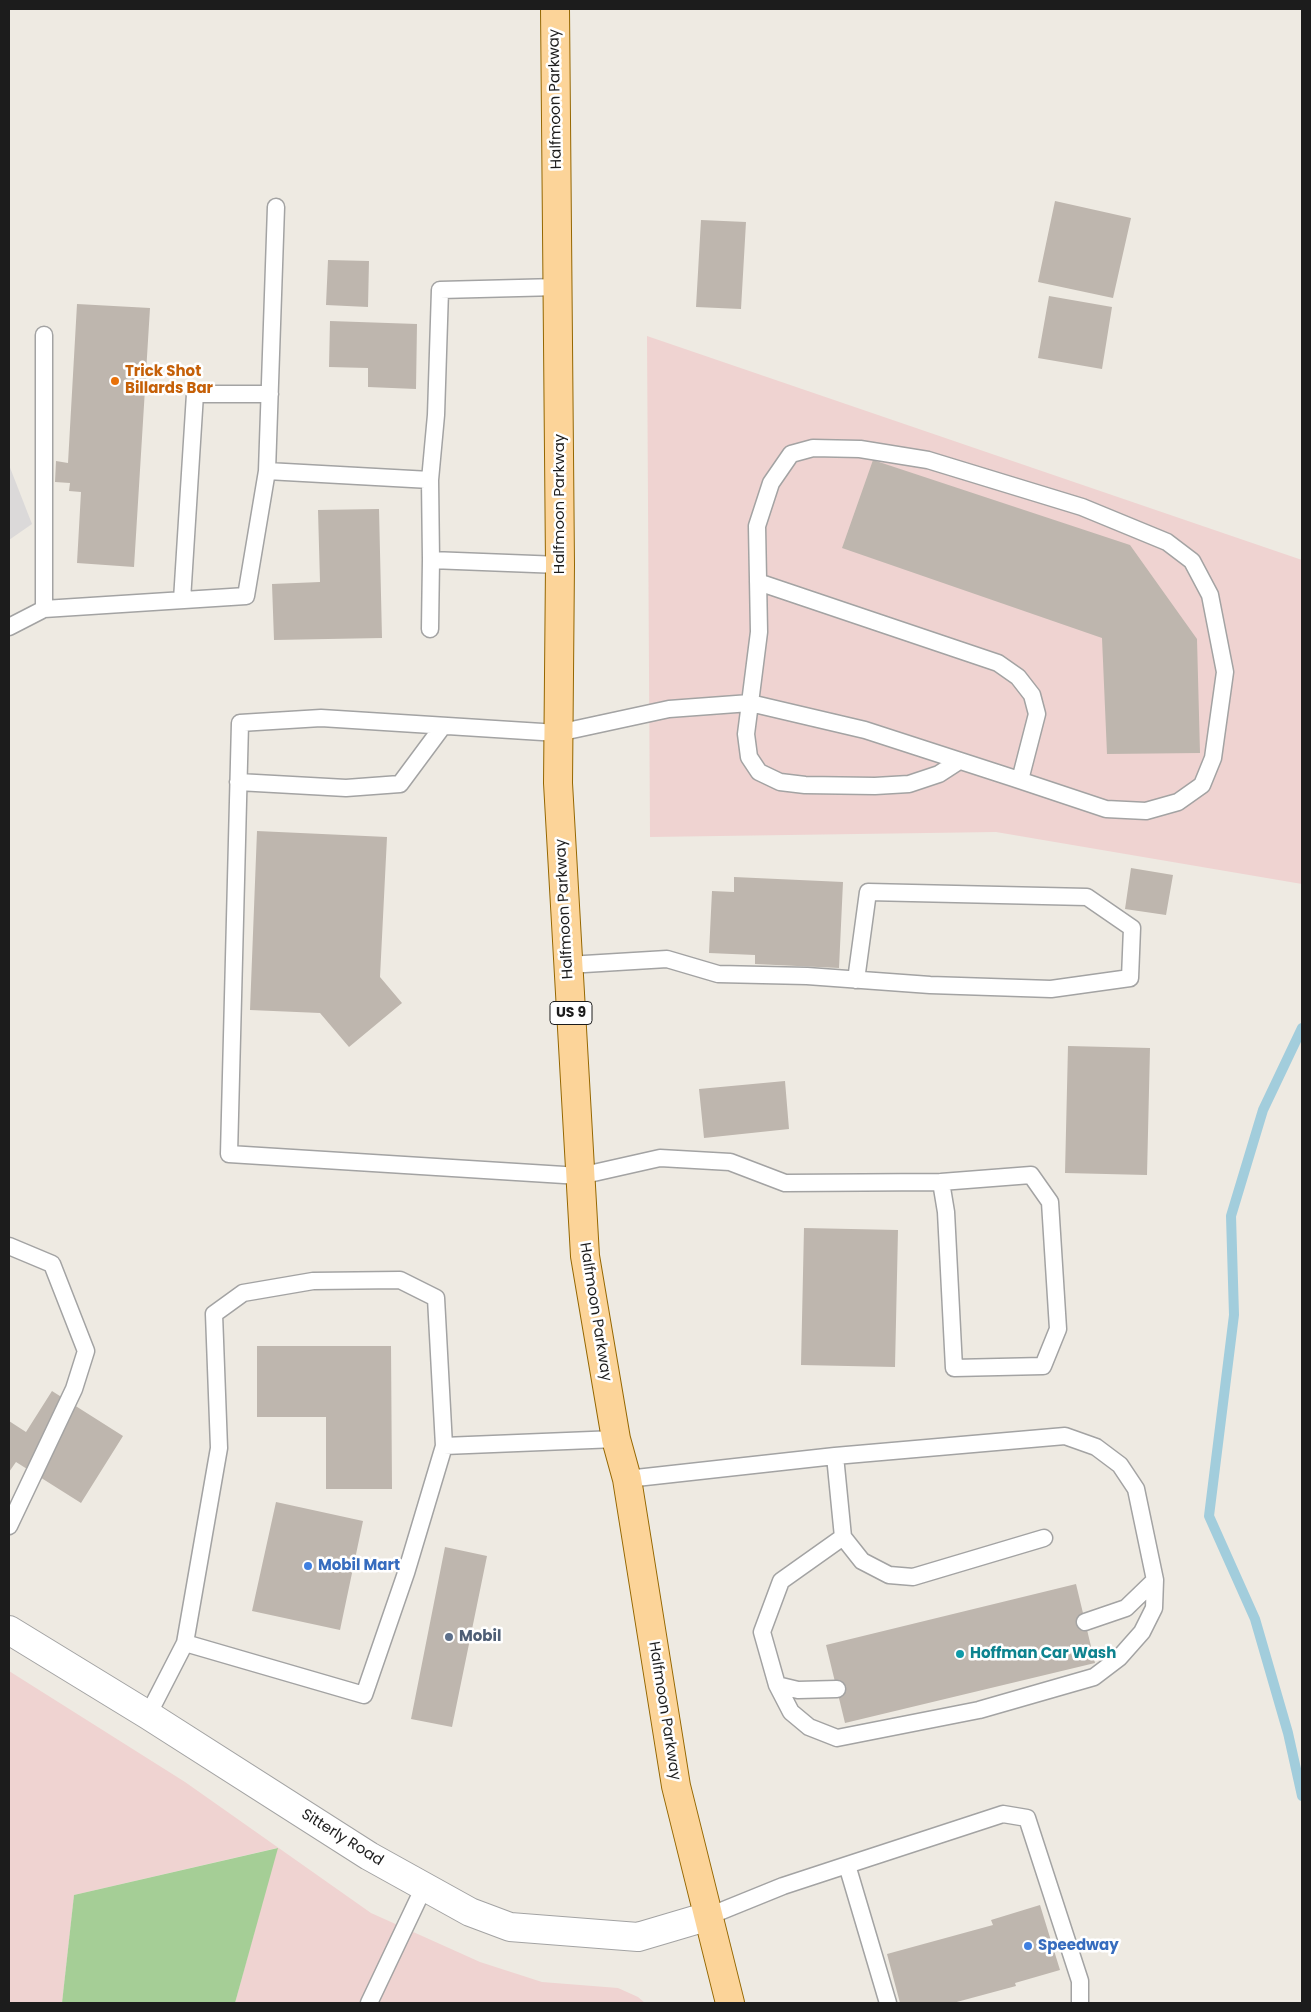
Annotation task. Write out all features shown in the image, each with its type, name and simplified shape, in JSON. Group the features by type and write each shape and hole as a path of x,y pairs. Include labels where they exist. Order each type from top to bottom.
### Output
{"main road":[{"name":"Halfmoon Parkway","path":"555,9 560,565 558,783 584,1256 616,1439 627,1479 676,1786 730,2003"}],"street":[{"name":"Sitterly Road","path":"9,1630 148,1715 369,1856 470,1912 510,1927 638,1937 709,1916"}],"lane":[{"path":"9,627 44,609 246,596 267,471 276,207"},
{"path":"430,629 430,480 436,415 440,290 558,287"},
{"path":"44,335 44,609"},
{"path":"182,600 195,394 270,394"},
{"path":"941,1182 946,1212 954,1368 1044,1366 1058,1329 1050,1202 1031,1175 941,1182 785,1183 730,1162 660,1158 580,1176 229,1154 240,723 320,718 558,732 669,709 750,703 865,730 959,760 1106,809 1146,811 1178,802 1202,785 1214,758 1225,672 1210,595 1192,561 1167,542 1082,507 928,460 860,449 813,448 791,454 771,483 757,526 759,632 750,703 746,734 749,757 759,772 780,782 875,786 909,784 939,774 959,760"},
{"path":"267,471 430,480"},
{"path":"431,560 560,565"},
{"path":"758,582 998,663 1018,677 1032,695 1037,714 1020,780"},
{"path":"238,782 346,788 400,784 443,726"},
{"path":"568,965 667,959 718,974 807,976 856,980 930,985 1051,989 1130,978 1132,928 1087,897 868,892 856,980"},
{"path":"9,1246 52,1264 86,1351 74,1389 9,1526"},
{"path":"148,1715 185,1643 219,1448 214,1314 243,1293 313,1281 400,1280 436,1298 444,1446 406,1573 364,1695 185,1643"},
{"path":"627,1479 834,1456 1064,1436 1096,1447 1120,1465 1136,1490 1155,1580 1154,1608 1142,1632 1119,1658 1094,1677 979,1710 837,1738 809,1727 791,1712 777,1685 762,1632 781,1581 843,1537"},
{"path":"444,1446 616,1439"},
{"path":"834,1456 843,1537 862,1561 888,1575 913,1578 1044,1538"},
{"path":"1085,1622 1126,1608 1155,1580"},
{"path":"777,1685 798,1690 837,1689"},
{"path":"709,1916 783,1886 1003,1814 1027,1818 1080,1981 1080,2003"},
{"path":"847,1865 888,2003"},
{"path":"369,2003 424,1887"}],"shaded area":[{"path":"647,336 1302,560 1302,884 996,832 650,837"},
{"path":"9,465 32,524 9,540"},
{"path":"9,1671 185,1782 371,1913 480,1962 542,1982 618,1988 638,1997 645,2003 235,2003 277,1848 74,1895 62,2003 9,2003"}],"green space":[{"path":"278,1848 235,2003 62,2003 74,1895"}],"building":[{"path":"1055,201 1131,218 1113,298 1038,282"},
{"path":"701,220 746,222 741,309 696,307"},
{"path":"328,260 369,261 368,307 326,305"},
{"path":"1049,296 1112,307 1102,369 1038,358"},
{"path":"77,304 150,308 134,567 77,563 81,492 69,491 70,483 55,482 56,461 68,463"},
{"path":"330,321 417,324 416,389 368,387 368,368 329,367"},
{"path":"873,460 1130,545 1197,639 1200,753 1107,754 1102,638 842,548"},
{"path":"379,509 382,638 274,640 272,584 320,582 318,510"},
{"path":"257,831 387,837 380,977 402,1003 349,1047 320,1013 250,1010"},
{"path":"1131,868 1173,875 1166,915 1125,909"},
{"path":"734,877 843,882 839,968 755,964 755,955 709,953 712,891 734,892"},
{"path":"1068,1046 1150,1048 1147,1175 1065,1173"},
{"path":"785,1081 789,1129 704,1138 699,1089"},
{"path":"804,1228 898,1230 895,1367 801,1365"},
{"path":"257,1346 391,1346 392,1489 326,1489 326,1417 257,1417"},
{"path":"52,1391 123,1436 81,1503 16,1462 9,1472 9,1421 26,1432"},
{"name":"Mobil Mart","path":"276,1502 363,1521 340,1630 252,1611"},
{"name":"Mobil","path":"445,1547 487,1556 452,1727 411,1719"},
{"name":"Hoffman Car Wash","path":"1076,1584 1095,1663 845,1723 826,1645"},
{"path":"1040,1905 1060,1970 1015,1983 1016,1986 953,2003 900,2003 887,1954 993,1925 991,1920"}],"waterway":[{"path":"1302,1028 1263,1110 1231,1216 1234,1315 1209,1516 1255,1619 1288,1733 1302,1796"}],"place":[{"name":"Trick Shot Billards Bar","path":"115,381"},
{"name":"Mobil Mart","path":"308,1566"},
{"name":"Mobil","path":"449,1637"},
{"name":"Hoffman Car Wash","path":"960,1654"},
{"name":"Speedway","path":"1028,1946"}]}
